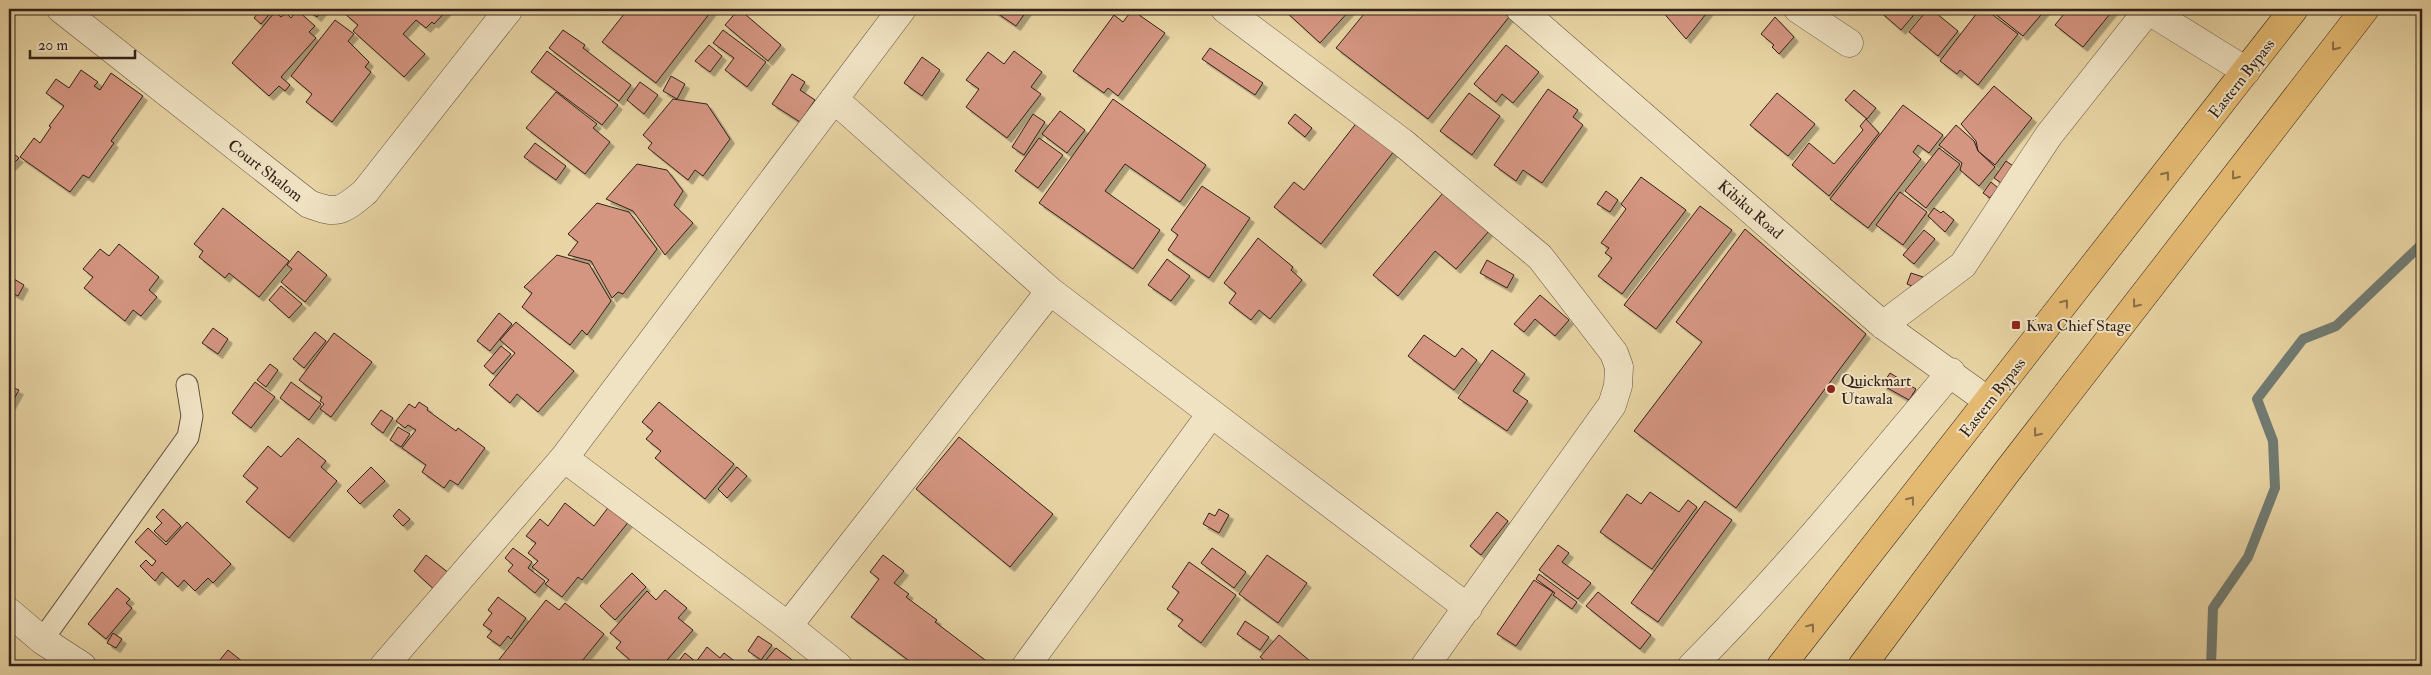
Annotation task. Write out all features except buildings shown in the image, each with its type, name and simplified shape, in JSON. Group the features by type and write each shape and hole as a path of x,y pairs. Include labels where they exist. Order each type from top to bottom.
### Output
{"main road":[{"name":"Eastern Bypass","path":"1781,666 2294,9"},
{"path":"1862,666 2012,465 2365,9"}],"street":[{"name":"Court Shalom","path":"60,9 309,204 330,212 348,205 365,192 509,9"},
{"path":"384,666 564,458 902,9"},
{"path":"1225,9 1402,142 1540,257 1605,339 1614,353 1619,367 1618,386 1612,405 1425,666"},
{"name":"Kibiku Road","path":"1520,9 1883,325 1951,372 1988,401"},
{"path":"1798,9 1849,44"},
{"path":"1883,325 1963,265 2050,135 2148,9 2246,71"},
{"path":"834,99 1050,291 1468,608"},
{"path":"788,626 1050,291"},
{"path":"1692,666 1727,631 1824,524 1951,372"},
{"path":"1026,666 1211,414"},
{"path":"564,458 788,626 838,666"},
{"path":"9,612 42,640 82,666"}],"lane":[{"path":"42,640 188,437 192,416 187,385"}],"waterway":[{"path":"2211,666 2213,608 2248,557 2275,488 2273,441 2257,399 2303,339 2336,326 2422,244"}],"place":[{"name":"Kwa Chief Stage","path":"2016,325"},
{"name":"Quickmart Utawala","path":"1831,389"}]}
